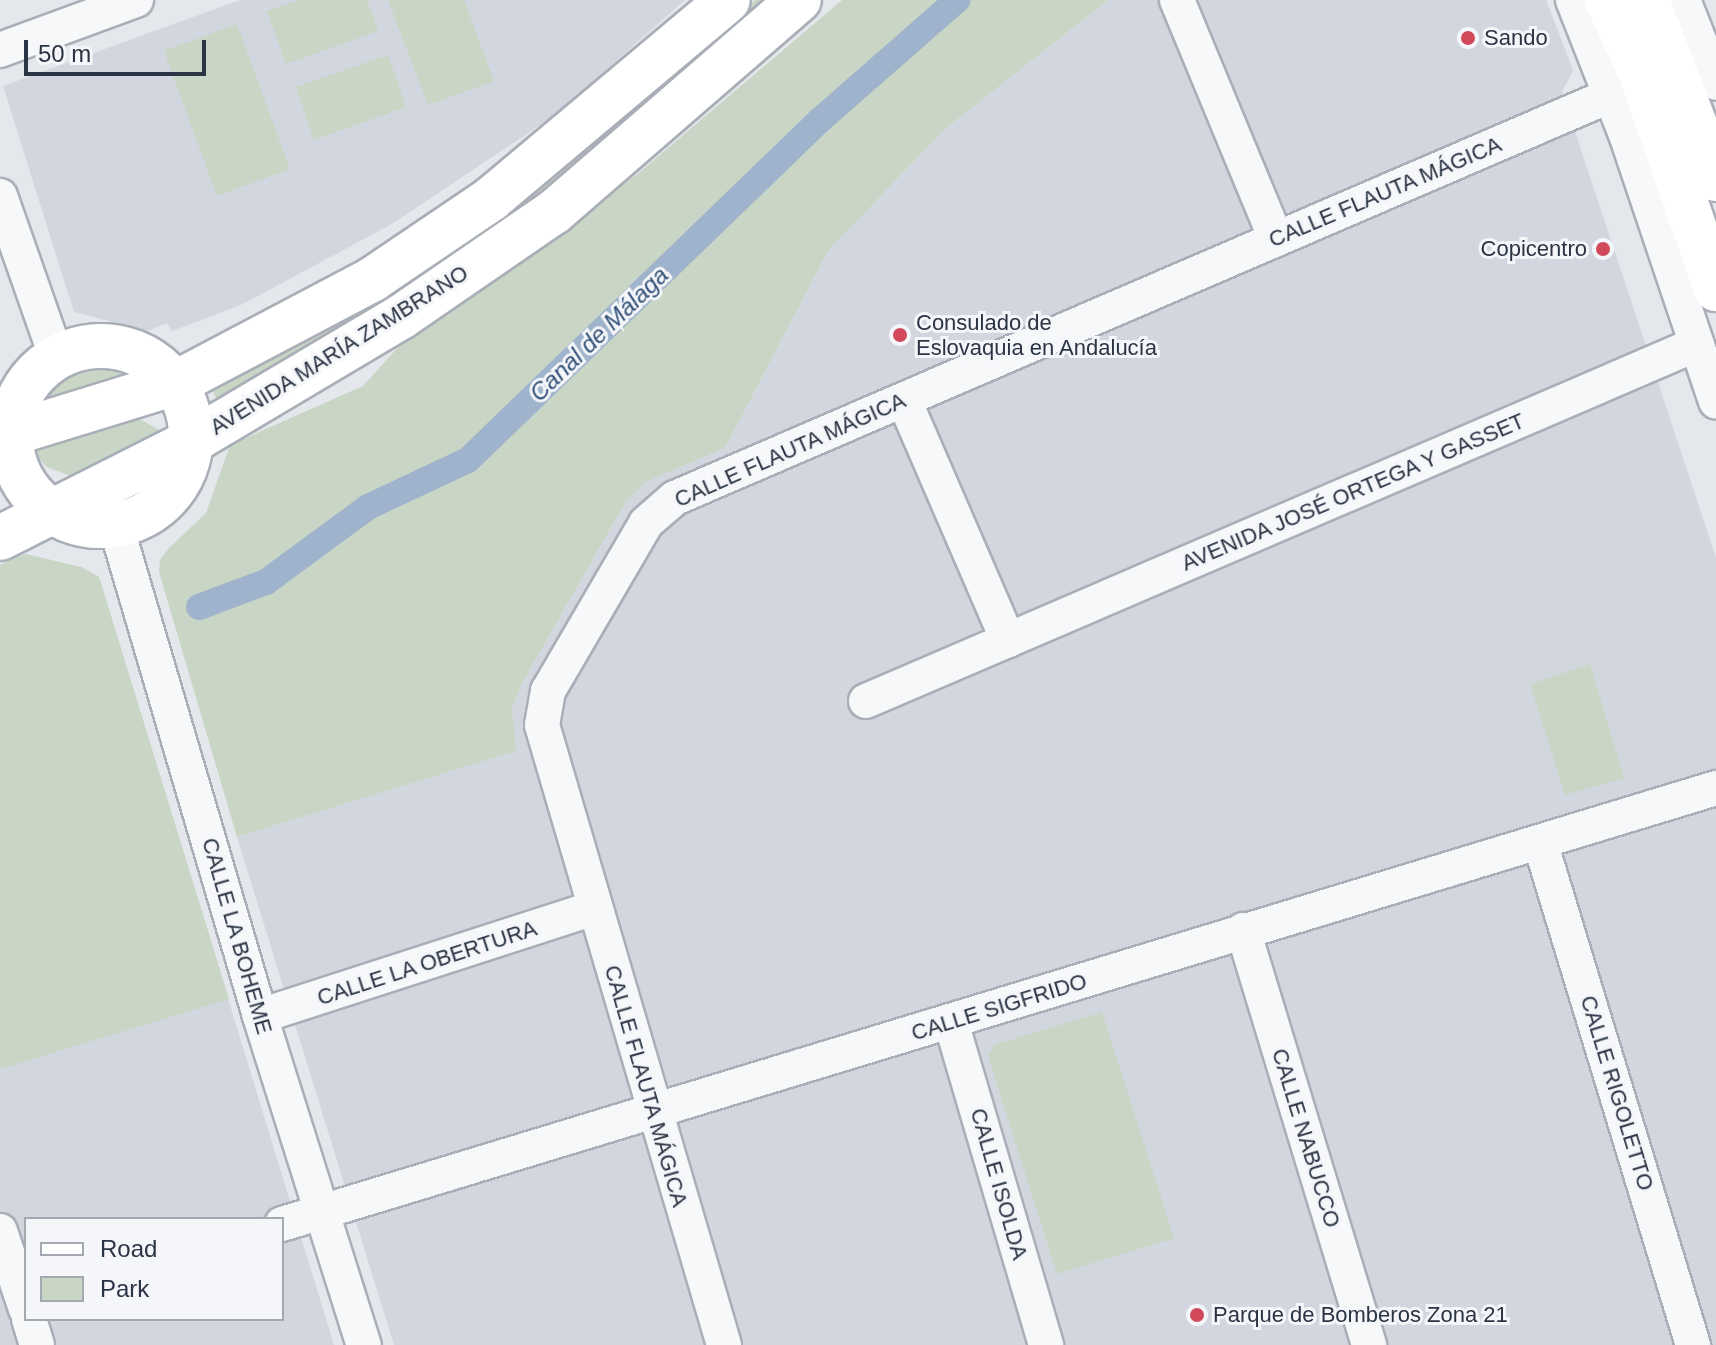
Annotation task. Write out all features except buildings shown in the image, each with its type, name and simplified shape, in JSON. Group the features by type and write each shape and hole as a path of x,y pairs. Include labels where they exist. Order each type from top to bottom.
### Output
{"main road":[{"name":"AVENIDA MARÍA ZAMBRANO","path":"5,436 176,383 373,279 491,199 728,0"},
{"name":"AVENIDA MARÍA ZAMBRANO","path":"0,538 192,441 401,317 554,212 799,0"},
{"path":"1607,0 1640,71 1716,289"},
{"path":"1647,0 1716,179"},
{"path":"81,347 121,347 157,363 176,383 189,410 192,441 182,476 161,505 116,526 93,527 50,511 21,478 5,436 16,403 32,376 56,356 81,347"}],"street":[{"path":"0,50 136,0"},
{"path":"1177,0 1276,239"},
{"path":"1573,0 1611,95 1716,401"},
{"path":"1683,0 1716,83"},
{"name":"CALLE FLAUTA MÁGICA","path":"724,1345 542,725 548,691 646,523 675,498 1611,95"},
{"path":"0,196 56,356"},
{"name":"AVENIDA JOSÉ ORTEGA Y GASSET","path":"866,701 1697,344"},
{"path":"904,400 1008,640"},
{"name":"CALLE LA BOHEME","path":"116,526 260,1016 364,1345"},
{"name":"CALLE SIGFRIDO","path":"284,1223 654,1114 1243,930 1716,788"},
{"name":"CALLE RIGOLETTO","path":"1540,842 1693,1345"},
{"name":"CALLE LA OBERTURA","path":"260,1016 594,908"},
{"name":"CALLE NABUCCO","path":"1243,930 1369,1345"},
{"name":"CALLE ISOLDA","path":"951,1022 1046,1345"},
{"path":"0,1231 21,1305"},
{"path":"27,1321 37,1345"}],"shaded area":[{"path":"240,0 685,0 555,115 392,224 243,304 172,331 167,323 148,331 74,312 3,86"},
{"path":"1108,0 1546,0 1573,70 1562,92 1716,558 1716,1345 394,1345 237,837 515,751 512,708 522,683 625,503 646,481 725,448 828,251 944,130"},
{"path":"25,554 81,567 99,577 334,1345 0,1345 0,565"}],"green space":[{"path":"299,0 367,0 378,31 286,64 267,11"},
{"path":"388,0 464,0 494,81 428,105"},
{"path":"755,0 778,0 644,119 435,278 217,401 210,384 663,81"},
{"path":"842,0 1108,0 944,130 828,251 725,448 647,481 625,503 522,683 512,708 516,751 237,837 159,572 160,560 169,548 206,513 230,445 363,386 399,346 635,176"},
{"path":"237,24 290,169 217,196 164,51"},
{"path":"388,55 406,107 314,140 296,87"},
{"path":"82,366 113,368 129,380 32,415 39,398"},
{"path":"130,413 164,433 76,478 47,467 35,455 32,445"},
{"path":"165,479 148,500 128,510 96,516 81,509"},
{"path":"25,554 81,567 99,577 229,999 0,1069 0,565"},
{"path":"1590,664 1624,778 1565,795 1530,684"},
{"path":"1102,1012 1174,1238 1057,1274 988,1056 994,1045"}],"waterway":[{"name":"Canal de Málaga","path":"199,607 266,582 368,507 468,460 819,121 957,0"}],"place":[{"name":"Sando","path":"1468,38"},
{"name":"Copicentro","path":"1603,249"},
{"name":"Consulado de Eslovaquia en Andalucía","path":"900,335"},
{"name":"Parque de Bomberos Zona 21","path":"1197,1315"}]}
